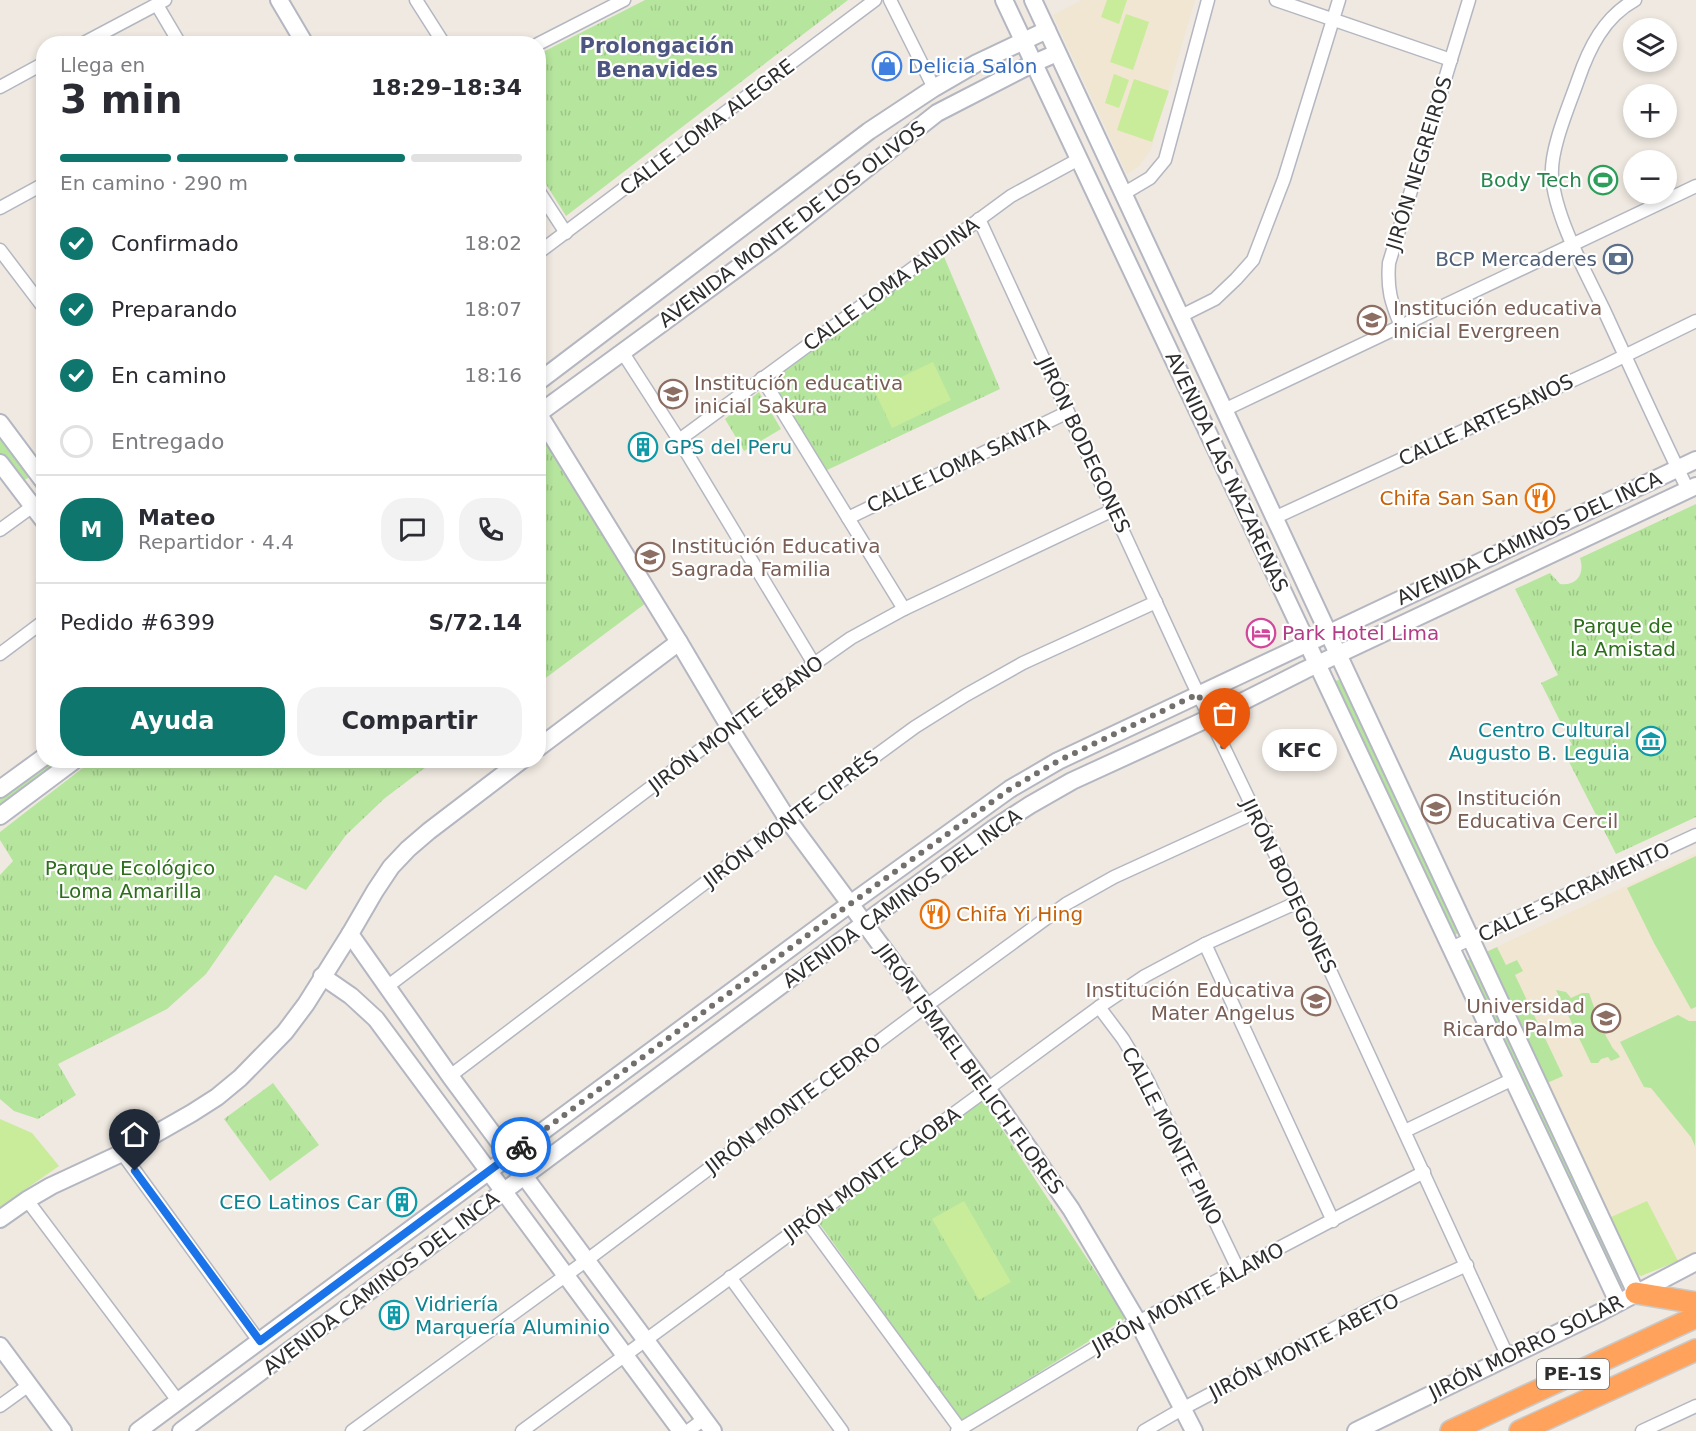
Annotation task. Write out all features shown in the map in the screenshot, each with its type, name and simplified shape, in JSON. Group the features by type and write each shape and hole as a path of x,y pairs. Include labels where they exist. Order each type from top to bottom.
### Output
{"highway":[{"path":"1627,1298 1696,1303"},
{"name":"PE-1S","path":"1451,1431 1696,1317"},
{"name":"PE-1S","path":"1520,1431 1696,1350"},
{"path":"1588,1400 1696,1364"}],"street":[{"path":"279,0 300,36"},
{"path":"416,0 439,36"},
{"path":"546,40 624,0"},
{"name":"CALLE LOMA ALEGRE","path":"546,247 874,0"},
{"path":"890,0 934,88"},
{"name":"AVENIDA LAS NAZARENAS","path":"1004,0 1513,1079 1627,1298"},
{"name":"AVENIDA LAS NAZARENAS","path":"1033,0 1471,939 1627,1298"},
{"path":"1123,194 1150,178 1165,160 1208,0"},
{"path":"1276,0 1450,60"},
{"path":"1181,316 1215,299 1253,260 1284,179 1339,0"},
{"name":"JIRÓN NEGREIROS","path":"1401,326 1390,300 1389,262 1469,0"},
{"path":"1635,0 1612,16 1598,35 1584,63 1555,150 1552,175 1556,201 1573,245 1678,468 1692,488"},
{"path":"97,36 161,2 176,36"},
{"name":"AVENIDA MONTE DE LOS OLIVOS","path":"546,376 869,131 977,63 1047,30"},
{"name":"AVENIDA MONTE DE LOS OLIVOS","path":"546,409 780,237 937,113 1058,53"},
{"path":"0,87 36,67"},
{"name":"CALLE LOMA ANDINA","path":"679,440 1011,196 1079,159"},
{"path":"1224,410 1696,186"},
{"path":"0,208 36,188"},
{"path":"546,202 566,233"},
{"name":"JIRÓN BODEGONES","path":"979,219 1209,718 1298,902 1508,1356"},
{"path":"0,250 36,295"},
{"name":"CALLE ARTESANOS","path":"1275,518 1696,321"},
{"path":"623,353 679,440 814,664"},
{"path":"762,378 904,609"},
{"name":"CALLE LOMA SANTA","path":"848,518 1068,412"},
{"path":"0,423 36,471"},
{"name":"JIRÓN ISMAEL BIELICH FLORES","path":"546,425 788,820 988,1090 1071,1209 1138,1322 1194,1431"},
{"name":"AVENIDA CAMINOS DEL INCA","path":"138,1431 850,904 1010,789 1058,761 1696,460"},
{"path":"0,463 36,500"},
{"name":"AVENIDA CAMINOS DEL INCA","path":"181,1431 864,924 993,829 1030,805 1072,781 1692,488"},
{"path":"0,530 36,503"},
{"name":"JIRÓN MONTE ÉBANO","path":"388,986 851,638 904,609 1113,510"},
{"name":"JIRÓN MONTE CIPRÉS","path":"450,1076 788,820 915,727 1023,663 1156,602"},
{"path":"0,654 36,627"},
{"path":"546,742 679,642"},
{"path":"0,789 36,763"},
{"path":"0,816 64,768"},
{"path":"0,1220 51,1186 122,1153 200,1108 240,1078 285,1032 306,1004 391,867 429,831 512,768"},
{"name":"JIRÓN MONTE CEDRO","path":"352,1431 587,1260 1066,904 1114,877 1254,813"},
{"name":"CALLE SACRAMENTO","path":"1451,948 1696,835"},
{"name":"JIRÓN MONTE CAOBA","path":"522,1431 1099,1007 1145,976 1205,944 1298,902"},
{"path":"350,934 450,1076 709,1425 688,1431"},
{"path":"1205,944 1333,1221"},
{"path":"322,976 351,996 376,1019 681,1431"},
{"name":"CALLE MONTE PINO","path":"1099,1007 1123,1039 1147,1079 1238,1269"},
{"path":"1405,1131 1513,1079"},
{"path":"122,1153 260,1341"},
{"name":"JIRÓN MONTE ÁLAMO","path":"959,1430 1138,1322 1424,1172"},
{"path":"27,1200 178,1401"},
{"path":"807,1221 959,1430"},
{"name":"JIRÓN MORRO SOLAR","path":"1356,1431 1696,1262"},
{"name":"JIRÓN MONTE ABETO","path":"1144,1431 1382,1303 1467,1265"},
{"path":"730,1277 842,1431"},
{"path":"0,1346 63,1431"},
{"path":"0,1406 29,1385"},
{"path":"1642,1431 1696,1406"}],"shaded area":[{"path":"1082,0 1195,0 1151,149 1139,166 1127,174 1053,15"},
{"name":"Universidad Ricardo Palma","path":"1696,853 1696,1252 1641,1276 1634,1272 1484,953"}],"green space":[{"path":"645,0 848,0 566,216 546,184 546,50"},
{"path":"1107,0 1127,0 1119,24 1101,17"},
{"path":"1126,14 1149,22 1133,70 1110,62"},
{"path":"1114,74 1129,80 1119,108 1105,103"},
{"path":"1134,79 1169,91 1152,142 1117,130"},
{"path":"942,252 1000,389 825,471 769,379"},
{"path":"933,362 951,400 892,428 874,390"},
{"path":"759,392 781,429 744,451 725,419"},
{"path":"0,431 33,475 21,482 0,453"},
{"path":"546,436 650,600 546,678"},
{"name":"Parque de la Amistad","path":"1696,504 1696,817 1616,854 1563,750 1572,745 1541,683 1558,675 1515,589 1550,573 1560,584 1571,583 1580,574 1580,558"},
{"path":"1340,680 1459,933 1451,936 1332,681"},
{"path":"41,768 54,768 0,808 0,798"},
{"name":"Parque Ecológico Loma Amarilla","path":"83,768 425,768 385,798 346,835 306,890 275,875 206,974 167,1009 58,1064 76,1095 38,1119 14,1111 0,1099 0,875 13,861 0,840 0,832"},
{"path":"1696,856 1696,1007 1691,1009 1654,943 1627,888"},
{"path":"1497,947 1506,965 1517,960 1523,971 1515,975 1563,1076 1547,1083 1484,953"},
{"path":"1473,958 1626,1286 1619,1289 1466,961"},
{"path":"1556,990 1566,992 1571,998 1582,993 1589,993 1604,1033 1620,1057 1611,1061 1608,1057 1601,1059 1598,1063 1591,1063"},
{"path":"1678,1015 1689,1021 1696,1021 1695,1146 1691,1137 1651,1088 1644,1087 1620,1042"},
{"path":"273,1083 319,1145 270,1181 224,1119"},
{"path":"983,1100 1126,1318 961,1421 819,1223"},
{"path":"0,1119 32,1133 59,1166 0,1207"},
{"path":"964,1201 1011,1282 979,1300 932,1219"},
{"path":"1647,1201 1678,1261 1641,1276 1634,1272 1609,1218"}],"way so far":[{"path":"521,1147 859,897 1010,789 1058,761 1198,694 1225,750"}],"place":[{"name":"Delicia Salon","path":"887,66"},
{"name":"Body Tech","path":"1603,180"},
{"name":"BCP Mercaderes","path":"1618,259"},
{"name":"Institución educativa inicial Evergreen","path":"1372,320"},
{"name":"Institución educativa inicial Sakura","path":"673,394"},
{"name":"GPS del Peru","path":"643,447"},
{"name":"Chifa San San","path":"1540,498"},
{"name":"Institución Educativa Sagrada Familia","path":"650,557"},
{"name":"Park Hotel Lima","path":"1261,633"},
{"name":"Centro Cultural Augusto B. Leguia","path":"1651,741"},
{"name":"KFC","path":"1225,750"},
{"name":"Institución Educativa Cercil","path":"1436,809"},
{"name":"Chifa Yi Hing","path":"935,914"},
{"name":"Institución Educativa Mater Angelus","path":"1316,1001"},
{"name":"Universidad Ricardo Palma","path":"1606,1018"},
{"name":"CEO Latinos Car","path":"402,1202"},
{"name":"Vidriería Marquería Aluminio","path":"394,1315"}],"district":[{"name":"Prolongación Benavides","path":"657,58"}],"route":[{"path":"135,1171 260,1341 521,1147"}]}
